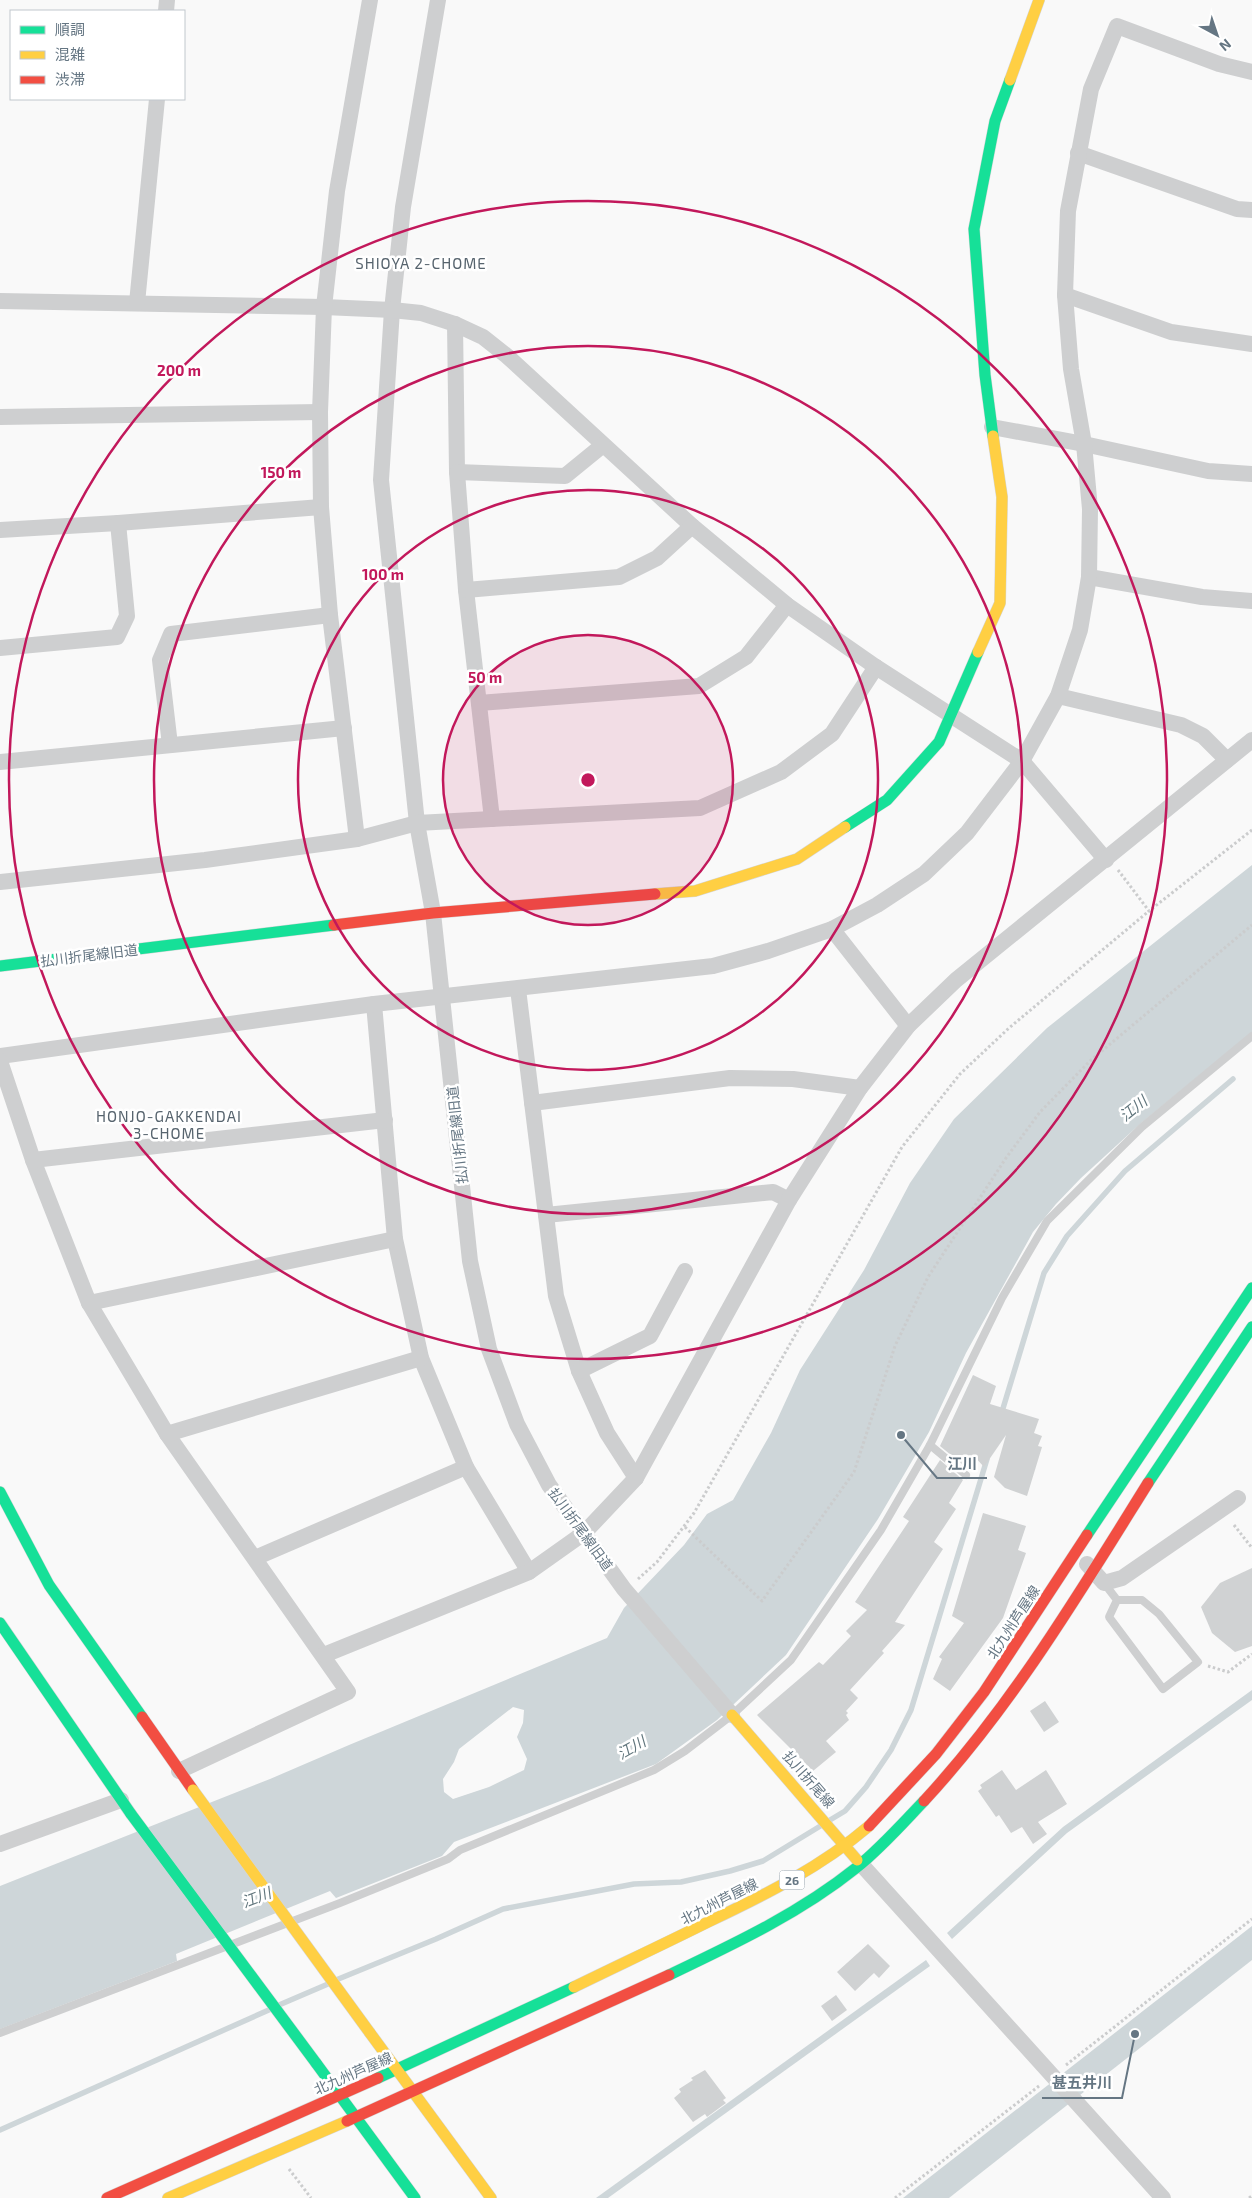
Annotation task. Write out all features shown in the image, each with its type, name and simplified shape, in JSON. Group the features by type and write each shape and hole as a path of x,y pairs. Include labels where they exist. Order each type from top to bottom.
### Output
{"street":[{"path":"357,839 330,615 321,507 320,412 324,307 337,191 370,0"},
{"path":"438,0 403,207 392,310 381,480 417,823 433,913 695,891 797,859 887,800 938,742 1000,603 1002,496 985,375 974,229 995,121 1039,0"},
{"path":"0,1056 374,1004 712,966 768,951 832,929 877,905 924,874 967,832 1022,761 1058,696 1080,630 1089,577 1090,509 1084,444 1071,368 1065,295 1068,211 1091,89 1116,26 1219,64 1252,72"},
{"path":"137,303 158,100"},
{"path":"1078,153 1237,209 1252,210"},
{"path":"1065,295 1171,332 1252,344"},
{"path":"0,301 392,310 421,313 455,324 483,338 507,356 692,526 786,605 876,667 1022,761 1107,859"},
{"path":"455,324 457,472 466,590 492,819"},
{"path":"0,417 320,412"},
{"path":"992,427 1084,444 1208,471 1252,474"},
{"path":"457,472 565,476 603,445"},
{"path":"0,530 118,524 321,507"},
{"path":"0,648 117,637 127,616 118,524"},
{"path":"466,590 619,578 657,558 692,526"},
{"path":"1089,577 1202,597 1252,601"},
{"path":"479,703 699,686 746,657 786,605"},
{"path":"170,745 160,660 171,634 330,615"},
{"path":"0,882 205,860 357,839 417,823 700,808 781,772 832,734 876,667"},
{"path":"1058,696 1181,726 1204,736 1227,760"},
{"path":"0,762 344,728"},
{"path":"324,1655 529,1572 584,1534 636,1478 789,1200 860,1088 908,1026 956,980 1252,740"},
{"name":"払川折尾線旧道","path":"0,966 433,913 470,1261 489,1349 517,1424 549,1485 624,1589 730,1712"},
{"path":"832,929 908,1026"},
{"path":"518,989 556,1296 580,1371 607,1433 636,1478"},
{"path":"374,1004 395,1239 421,1358 466,1467 529,1572"},
{"path":"0,1062 33,1160 89,1303 167,1434 324,1655 348,1692 179,1771"},
{"path":"532,1103 730,1078 793,1079 860,1088"},
{"path":"33,1160 385,1120"},
{"path":"546,1215 773,1192 789,1200"},
{"path":"89,1303 395,1239"},
{"path":"580,1371 650,1336 685,1271"},
{"name":"北九州芦屋線","path":"107,2198 397,2070 706,1924 797,1877 847,1845 870,1826 936,1754 984,1692 1222,1329 1252,1288"},
{"name":"26","path":"168,2198 414,2092 719,1951 777,1920 861,1864 883,1845 948,1776 996,1715 1252,1326"},
{"path":"167,1434 421,1358"},
{"path":"255,1558 466,1467"},
{"path":"0,1492 50,1585 179,1771 491,2198"},
{"path":"1076,1552 1104,1583 1122,1578 1238,1498"},
{"path":"0,1623 126,1807 415,2198"},
{"name":"払川折尾線","path":"730,1712 847,1845 861,1864"},
{"path":"0,1844 126,1807"},
{"path":"861,1864 1163,2198"}],"lane":[{"path":"0,2033 340,1904 448,1859 460,1850 654,1770 685,1751 791,1660 881,1530 930,1445 972,1355 1002,1298 1047,1221 1142,1127 1252,1036"},
{"path":"930,1445 966,1475"},
{"path":"1104,1583 1117,1600"},
{"path":"1117,1600 1142,1600 1160,1614 1198,1662 1163,1689 1109,1617 1117,1600"}],"path":[{"path":"636,1581 657,1562 685,1527 902,1147 960,1074 1009,1028 1149,911 1252,830"},
{"path":"1107,859 1149,911"},
{"path":"685,1527 762,1601 854,1472 894,1346 928,1277 1006,1158 1040,1112 1090,1061 1252,925"},
{"path":"1234,1525 1252,1548"},
{"path":"1198,1662 1228,1672 1252,1654"},
{"path":"895,2198 1252,1919"},
{"path":"276,2152 312,2198"}],"water":[{"path":"1252,865 1252,1032 1140,1124 1081,1178 1033,1232 966,1353 929,1432 878,1519 786,1655 717,1720 656,1764 454,1842 442,1856 336,1898 330,1891 176,1954 177,1961 0,2029 0,1886 270,1779 607,1638 624,1608 684,1545 707,1514 733,1500 771,1433 800,1370 864,1270 910,1183 954,1119 1047,1028","holes":["513,1707 524,1710 523,1723 517,1737 527,1759 524,1770 489,1787 453,1799 444,1792 443,1779 454,1762 459,1749"]},
{"path":"1252,1690 1252,1700 1067,1833 952,1939 947,1933 1063,1827"},
{"path":"1252,1926 1252,1960 949,2198 903,2198"},
{"path":"926,1960 930,1966 608,2198 596,2198"}],"building":[{"path":"973,1375 996,1386 990,1404 1039,1419 1034,1433 1042,1436 1038,1446 1042,1447 1027,1496 1005,1488 994,1477 1006,1435 984,1467 973,1455 968,1469 940,1446"},
{"path":"940,1460 963,1480 949,1503 956,1509 934,1542 943,1549 895,1622 905,1625 882,1651 884,1653 850,1690 858,1698 846,1711 849,1720 826,1741 836,1752 813,1771 757,1715 819,1662 823,1665 851,1636 846,1631 867,1610 855,1602 909,1521 903,1517"},
{"path":"983,1513 1026,1526 1018,1550 1026,1553 1003,1618 950,1691 933,1679 942,1659 939,1657 964,1623 952,1616"},
{"path":"1252,1568 1252,1646 1235,1652 1212,1633 1201,1607 1220,1583"},
{"path":"1045,1701 1059,1722 1044,1732 1030,1711"},
{"path":"1002,1770 1016,1790 1046,1770 1067,1804 1038,1822 1047,1834 1033,1844 1022,1827 1011,1833 999,1815 996,1817 978,1791 982,1788 980,1785"},
{"path":"868,1944 890,1966 879,1978 874,1973 855,1991 837,1972"},
{"path":"836,1995 847,2010 832,2021 821,2006"},
{"path":"705,2070 726,2098 723,2100 726,2103 707,2117 705,2114 693,2122 674,2098 681,2092 679,2089 693,2080 691,2078"}],"waterway":[{"path":"1001,1415 1044,1273 1067,1236 1125,1171 1233,1079"},
{"path":"830,1820 845,1811 866,1787 891,1750 911,1710 987,1459"},
{"path":"336,1980 503,1909 634,1884 681,1882 730,1871 763,1861 822,1825"},
{"path":"279,2005 328,1984"},
{"path":"0,2130 271,2009"}],"traffic: fast":[{"path":"993,436 985,375 974,229 995,121 1010,80"},
{"path":"845,827 887,800 939,742 978,652"},
{"path":"0,966 334,925"},
{"path":"1087,1535 1252,1288"},
{"path":"1148,1483 1252,1327"},
{"path":"0,1492 49,1585 142,1717"},
{"path":"0,1623 131,1814"},
{"path":"669,1975 766,1927 835,1884 874,1852 924,1801"},
{"path":"131,1814 316,2063"},
{"path":"378,2078 574,1987"},
{"path":"316,2063 415,2198"}],"traffic: slow":[{"path":"1010,80 1039,0"},
{"path":"978,652 1000,603 1002,497 993,436"},
{"path":"655,894 695,891 797,859 845,827"},
{"path":"732,1715 857,1860"},
{"path":"193,1790 370,2033"},
{"path":"574,1987 771,1891 832,1854 869,1826"},
{"path":"370,2033 491,2198"},
{"path":"168,2198 347,2121"}],"traffic: jam":[{"path":"334,925 433,913 655,894"},
{"path":"924,1801 987,1727 1016,1687 1044,1647 1148,1483"},
{"path":"869,1826 936,1754 984,1692 1087,1535"},
{"path":"142,1717 193,1790"},
{"path":"347,2121 669,1975"},
{"path":"107,2198 378,2078"}],"place":[{"name":"江川","path":"901,1435"},
{"name":"甚五井川","path":"1135,2034"}],"district":[{"name":"SHIOYA 2-CHOME","path":"421,263"},
{"name":"HONJO-GAKKENDAI 3-CHOME","path":"169,1124"}]}
